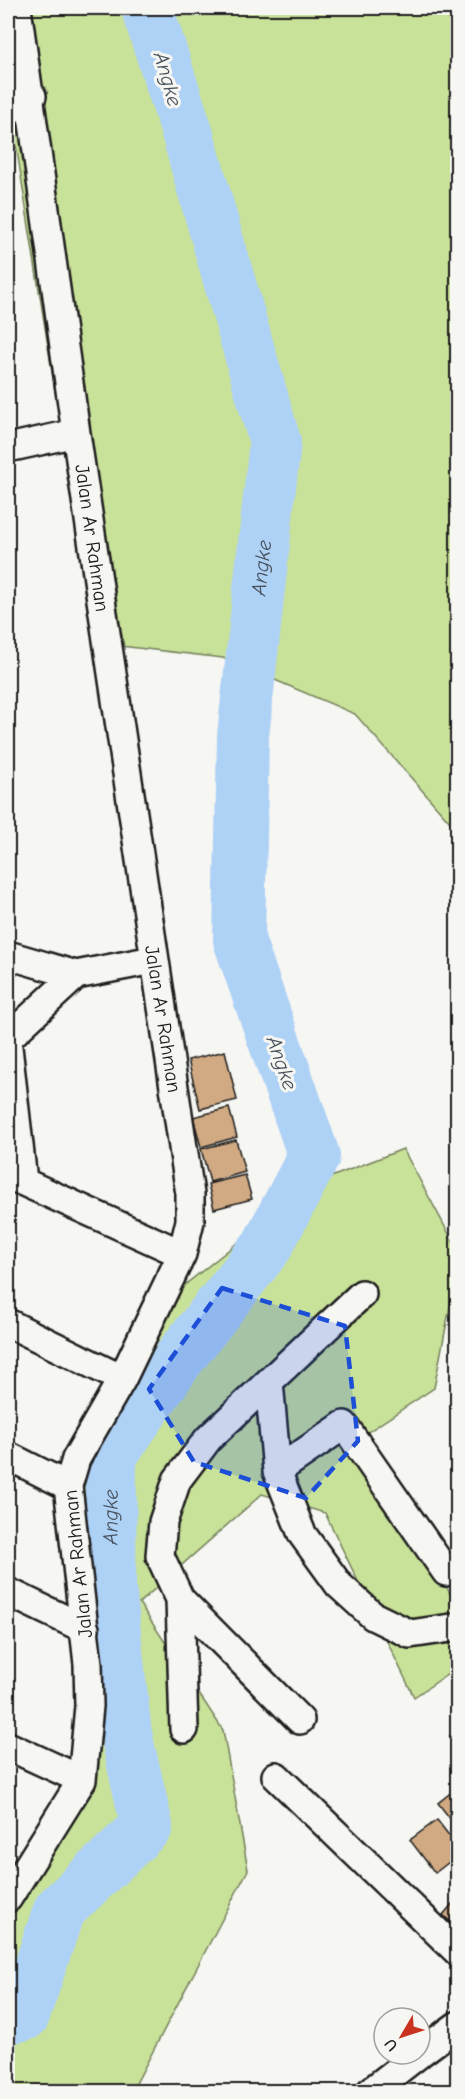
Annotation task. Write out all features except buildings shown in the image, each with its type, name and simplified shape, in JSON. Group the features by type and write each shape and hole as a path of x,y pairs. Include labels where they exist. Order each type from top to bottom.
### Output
{"street":[{"name":"Jalan Ar Rahman","path":"8,1898 82,1780 89,1706 85,1629 68,1486 76,1459 122,1379 182,1254 190,1221 187,1165 153,960 76,433 32,96 18,8"},
{"path":"8,111 32,96"},
{"path":"8,448 76,433"},
{"path":"8,955 76,975 153,960"},
{"path":"8,1038 76,975"},
{"path":"8,1047 15,1178 182,1254"},
{"path":"300,1720 180,1599 160,1556 162,1522 177,1480 208,1439 362,1294"},
{"path":"8,1323 122,1379"},
{"path":"269,1382 277,1471 302,1534 339,1586 373,1616 410,1634 458,1627"},
{"path":"277,1471 344,1425 446,1572"},
{"path":"8,1456 68,1486"},
{"path":"8,1592 85,1629"},
{"path":"180,1599 184,1729"},
{"path":"8,1746 82,1780"},
{"path":"276,1776 458,1952"},
{"path":"432,2045 458,2025"},
{"path":"370,2091 404,2066"}],"highlighted area":[{"path":"222,1288 345,1326 358,1441 306,1498 194,1462 149,1389"}],"green space":[{"path":"8,8 457,8 457,830 355,714 223,658 95,643 8,94"},
{"path":"403,1149 457,1249 457,1271 434,1388 362,1436 451,1595 457,1596 457,1668 414,1697 325,1513 262,1494 139,1603 223,1730 248,1870 132,2091 8,2092 8,1897 77,1799 80,1686 63,1566 87,1463 171,1296 308,1186"}],"waterway":[{"name":"Angke","path":"8,2018 24,2015 59,1910 147,1826 126,1734 110,1587 111,1456 180,1357 267,1246 314,1156 239,940 243,736 275,442 187,132 147,8"}]}
